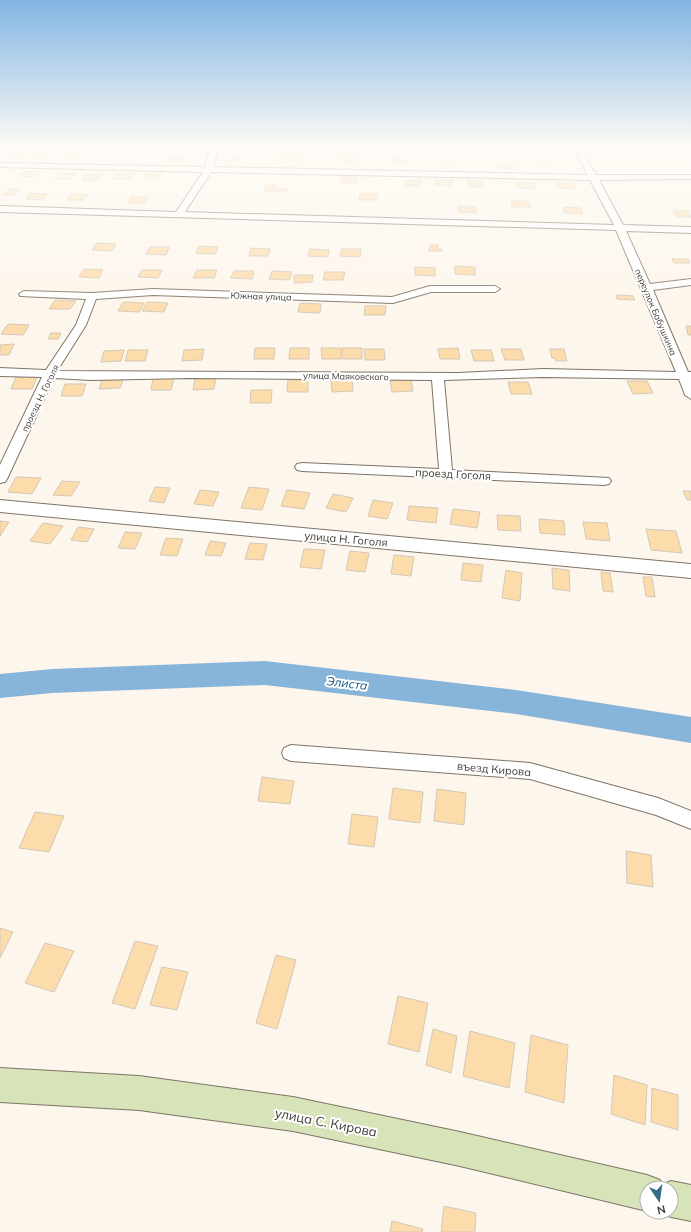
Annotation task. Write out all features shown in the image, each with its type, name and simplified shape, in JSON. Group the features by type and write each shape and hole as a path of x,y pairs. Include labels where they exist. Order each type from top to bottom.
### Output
{"main road":[{"name":"улица С. Кирова","path":"0,1085 139,1093 293,1114 460,1149 639,1191"},
{"path":"679,1201 691,1203"}],"street":[{"path":"179,214 187,202"},
{"name":"переулок Бабушкина","path":"606,202 687,376 691,395"},
{"path":"0,209 691,230"},
{"path":"646,288 691,282"},
{"name":"Южная улица","path":"24,294 92,296 153,292 393,300 430,289 496,289"},
{"name":"проезд Н. Гоголя","path":"0,479 50,373 81,325 92,296"},
{"name":"улица Маяковского","path":"0,372 91,376 190,374 438,376 543,373 687,376"},
{"path":"438,376 446,474"},
{"name":"проезд Гоголя","path":"302,468 604,481"},
{"name":"улица Н. Гоголя","path":"0,506 691,571"},
{"name":"въезд Кирова","path":"291,753 530,771 658,807 691,820"}],"building":[{"path":"511,202 528,202 530,207 512,207"},
{"path":"458,206 476,207 477,213 459,212"},
{"path":"563,207 581,208 583,214 565,213"},
{"path":"673,211 688,211 691,217 677,217"},
{"path":"97,243 116,244 111,251 92,250"},
{"path":"430,245 438,245 437,249 442,249 442,251 429,251"},
{"path":"199,246 218,247 215,254 196,253"},
{"path":"150,247 169,247 166,255 146,254"},
{"path":"251,248 270,249 268,256 249,256"},
{"path":"310,249 329,250 328,257 308,256"},
{"path":"342,249 361,249 360,257 340,256"},
{"path":"672,259 688,259 690,263 674,263"},
{"path":"455,266 475,267 475,275 455,274"},
{"path":"415,267 435,268 435,276 415,275"},
{"path":"84,269 103,270 99,278 79,277"},
{"path":"142,270 162,270 158,278 138,277"},
{"path":"197,270 217,270 214,278 193,278"},
{"path":"234,271 254,271 252,279 231,278"},
{"path":"272,271 292,272 289,280 269,279"},
{"path":"325,272 345,272 343,280 323,280"},
{"path":"294,275 313,275 312,282 294,283"},
{"path":"616,295 633,296 635,300 617,299"},
{"path":"55,300 76,301 70,309 49,309"},
{"path":"123,302 144,303 139,312 118,311"},
{"path":"147,302 168,303 164,312 142,311"},
{"path":"300,303 321,304 320,313 298,312"},
{"path":"365,306 386,306 385,315 364,315"},
{"path":"8,324 29,325 23,335 1,334"},
{"path":"686,326 691,326 691,335 688,335"},
{"path":"51,333 61,333 58,339 48,339"},
{"path":"14,344 9,355 0,355 0,345"},
{"path":"255,348 275,348 274,359 254,359"},
{"path":"290,348 309,348 309,359 289,359"},
{"path":"321,348 341,348 341,359 322,359"},
{"path":"342,348 362,348 362,359 342,359"},
{"path":"458,348 460,359 440,359 438,349"},
{"path":"204,349 202,360 182,361 184,350"},
{"path":"364,349 384,349 385,360 365,360"},
{"path":"501,349 521,349 524,360 505,360"},
{"path":"550,349 564,349 567,361 556,361 555,358 552,358"},
{"path":"124,350 121,361 101,362 104,351"},
{"path":"128,350 148,350 145,361 125,361"},
{"path":"471,350 491,350 494,361 474,361"},
{"path":"16,377 37,377 32,389 11,389"},
{"path":"103,377 124,377 120,388 99,389"},
{"path":"216,377 214,389 193,390 195,378"},
{"path":"153,378 174,378 171,390 151,390"},
{"path":"352,379 353,391 332,392 331,380"},
{"path":"411,379 413,391 392,392 390,380"},
{"path":"288,380 308,380 308,392 287,392"},
{"path":"627,381 647,381 653,393 633,394"},
{"path":"508,382 528,382 532,394 511,394"},
{"path":"65,384 86,384 82,396 61,396"},
{"path":"251,390 272,390 271,403 250,403"},
{"path":"16,477 41,478 32,494 8,492"},
{"path":"62,481 80,482 71,496 53,495"},
{"path":"155,487 170,488 164,503 149,501"},
{"path":"249,487 269,489 262,510 241,508"},
{"path":"200,490 219,492 213,506 194,504"},
{"path":"287,490 310,493 304,509 281,506"},
{"path":"683,491 691,491 691,500 687,500"},
{"path":"333,494 353,498 346,512 326,508"},
{"path":"373,500 393,503 387,519 368,516"},
{"path":"409,506 438,508 436,523 407,520"},
{"path":"453,509 480,512 477,528 450,524"},
{"path":"497,515 520,516 521,531 498,530"},
{"path":"539,519 564,521 565,535 540,533"},
{"path":"0,521 9,522 0,536"},
{"path":"583,522 607,523 610,541 586,539"},
{"path":"43,523 63,526 50,544 30,541"},
{"path":"78,527 94,529 87,542 71,540"},
{"path":"646,529 676,531 682,553 651,550"},
{"path":"125,532 142,533 135,549 118,548"},
{"path":"166,538 183,539 177,556 160,555"},
{"path":"210,541 226,543 221,556 205,555"},
{"path":"250,543 267,544 263,560 245,559"},
{"path":"304,549 325,550 321,569 300,567"},
{"path":"350,551 369,553 365,572 346,570"},
{"path":"394,555 414,557 411,576 391,574"},
{"path":"463,563 483,565 481,582 461,580"},
{"path":"552,568 569,570 570,591 553,589"},
{"path":"506,570 522,573 520,601 502,598"},
{"path":"601,572 610,573 613,592 603,591"},
{"path":"643,577 652,577 655,597 646,596"},
{"path":"262,777 294,781 290,804 258,801"},
{"path":"393,788 423,792 420,823 389,819"},
{"path":"437,789 466,793 464,825 434,821"},
{"path":"35,812 64,816 49,852 19,848"},
{"path":"352,814 378,817 374,847 348,844"},
{"path":"626,851 651,855 653,887 627,883"},
{"path":"0,928 13,932 0,958"},
{"path":"135,941 158,946 135,1009 112,1003"},
{"path":"45,943 74,951 54,992 25,983"},
{"path":"276,955 296,960 277,1029 256,1023"},
{"path":"162,967 188,972 177,1010 150,1005"},
{"path":"398,996 428,1003 419,1052 388,1044"},
{"path":"433,1029 457,1036 451,1073 426,1065"},
{"path":"470,1031 515,1043 509,1088 463,1076"},
{"path":"531,1035 568,1045 564,1103 525,1092"},
{"path":"614,1075 647,1085 645,1125 611,1114"},
{"path":"652,1088 678,1095 678,1130 651,1122"},
{"path":"444,1206 476,1213 475,1232 441,1232"},
{"path":"392,1221 423,1229 422,1232 390,1232"}],"waterway":[{"name":"Элиста","path":"0,686 52,681 265,673 516,702 691,730"}]}
